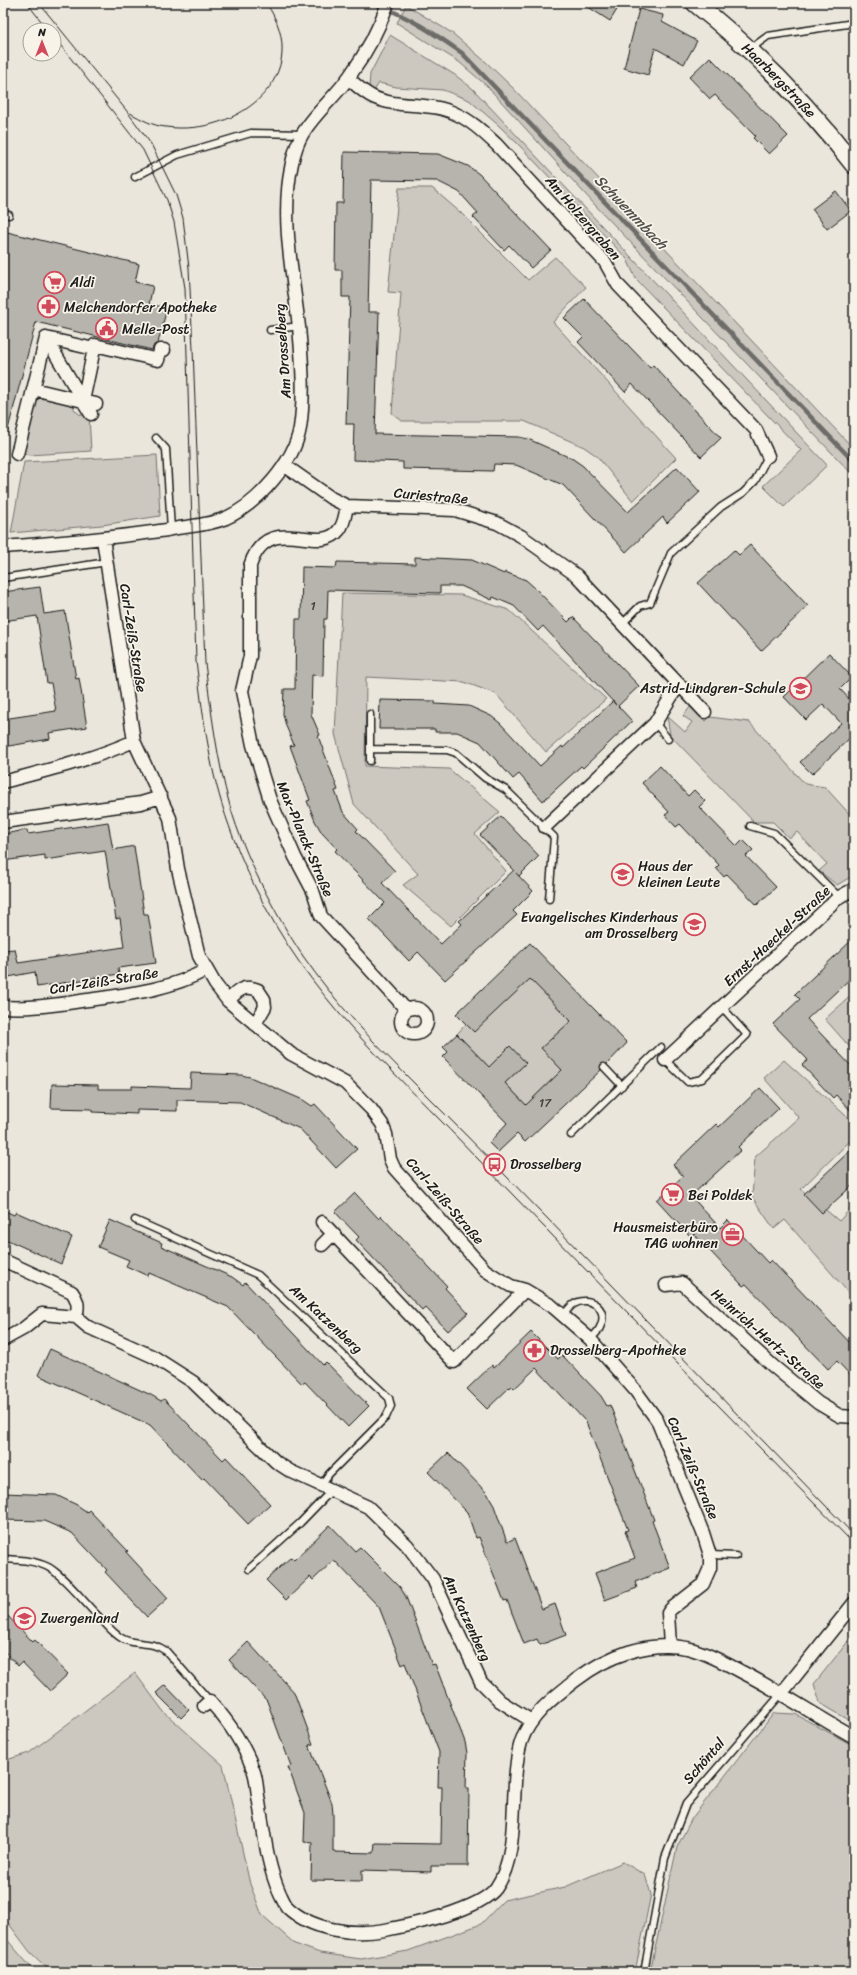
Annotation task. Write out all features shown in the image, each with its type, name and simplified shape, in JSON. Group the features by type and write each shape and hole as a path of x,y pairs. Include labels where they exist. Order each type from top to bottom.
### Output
{"main road":[{"name":"Haarbergstraße","path":"695,3 752,52 777,76 854,165"}],"street":[{"name":"Am Drosselberg","path":"3,547 103,539 199,526 224,518 237,512 250,503 262,492 284,465 295,445 300,428 302,370 290,262 288,220 292,163 303,134 348,78 362,57 382,19 388,3"},
{"name":"Am Holzergraben","path":"348,78 373,97 390,102 443,109 456,114 487,136 605,262 618,285 756,430 768,456"},
{"path":"46,338 94,349"},
{"path":"17,454 46,338"},
{"path":"46,338 83,402"},
{"path":"83,402 95,344 158,360 160,350 164,350"},
{"path":"33,389 83,402 94,409"},
{"name":"Curiestraße","path":"284,465 331,498 347,506 455,510 497,523 546,552 576,575 623,623 705,712"},
{"name":"Max-Planck-Straße","path":"347,506 344,520 339,530 333,536 320,538 282,537 269,539 260,545 254,553 250,566 250,656 242,691 253,745 270,800 295,857 313,891 321,916 406,1010"},
{"name":"Carl-Zeiß-Straße","path":"103,539 134,740 146,770 161,797 170,818 194,941 206,970 228,1001 291,1054 345,1083 371,1109 382,1124 386,1134 390,1159 394,1168 485,1270 511,1286 525,1290 552,1306 590,1339 635,1390 657,1420 696,1513 710,1555 710,1568 704,1584 671,1609 668,1613 670,1646"},
{"path":"545,828 655,723 679,684"},
{"path":"3,782 74,764 106,754 134,740"},
{"path":"3,822 141,803 161,797"},
{"name":"Ernst-Haeckel-Straße","path":"665,1060 839,897 854,889"},
{"name":"Carl-Zeiß-Straße","path":"3,1007 53,1005 161,988 188,980 206,970"},
{"path":"228,1001 243,988 258,990 264,999 265,1007 255,1024"},
{"path":"322,1222 454,1362 525,1290"},
{"path":"322,1245 333,1234"},
{"path":"3,1260 72,1292 77,1299 79,1307 76,1317 42,1314 23,1329 3,1340"},
{"name":"Heinrich-Hertz-Straße","path":"666,1285 682,1283 774,1366 818,1403 840,1416 854,1417"},
{"name":"Am Katzenberg","path":"76,1317 88,1327 154,1357 193,1382 276,1462 290,1471 368,1507 407,1545 433,1579 481,1682 500,1701 530,1720"},
{"name":"Schöntal","path":"781,1694 854,1603"},
{"path":"207,1703 229,1722 254,1773 272,1876 285,1906 311,1923 341,1931 379,1931 410,1925 457,1911 495,1890 504,1871 510,1853 517,1762 522,1741 530,1720 565,1688 583,1674 611,1658 633,1650 670,1646 688,1648 717,1659 781,1694 854,1737"}],"lane":[{"path":"752,52 758,44 768,36 854,23"},
{"path":"136,177 177,155 251,133 303,134"},
{"path":"270,330 298,326"},
{"path":"156,438 166,449 171,529"},
{"path":"623,623 640,606 650,603 671,553 721,507 743,493 755,481 768,456"},
{"path":"3,578 107,562"},
{"path":"370,714 370,761"},
{"path":"655,723 668,739"},
{"path":"370,749 448,750 456,753 485,778 506,790 554,837 549,899"},
{"path":"750,826 774,833 839,897"},
{"name":"Ernst-Haeckel-Straße","path":"665,1060 688,1082 702,1079 748,1035 722,1007"},
{"path":"571,1135 661,1047"},
{"path":"604,1067 622,1086"},
{"name":"Am Katzenberg","path":"135,1220 258,1275 389,1398 391,1406 386,1417 329,1474 326,1487"},
{"path":"563,1316 572,1305 582,1301 593,1301 599,1307 602,1316 602,1323 598,1332 590,1339"},
{"path":"249,1569 300,1523 326,1487"},
{"path":"710,1555 736,1556"},
{"path":"3,1559 23,1560 48,1567 58,1575 112,1631 123,1639 159,1646 166,1651 207,1703"},
{"name":"Schöntal","path":"644,1972 665,1858 686,1804 781,1694"}],"shaded area":[{"path":"406,5 452,33 486,62 513,88 854,449 854,476 595,205 487,86 459,62 397,23"},
{"path":"390,35 455,75 472,88 827,465 784,507 763,486 801,450 636,279 627,259 519,145 469,100 443,90 396,87 379,83 374,91 369,89 370,74"},
{"path":"399,188 432,188 461,213 528,280 555,257 586,287 553,322 676,458 633,501 597,456 584,447 524,421 402,421 392,413 401,293 388,292"},
{"path":"35,392 74,405 74,409 79,414 89,416 91,451 30,455 21,452"},
{"path":"157,455 160,516 102,525 11,533 24,462"},
{"path":"342,593 461,595 509,610 606,699 546,752 496,694 464,682 366,677 365,766 449,769 500,812 475,834 506,871 451,926 403,885 418,874 354,804 335,734"},
{"path":"691,706 706,721 710,717 749,722 805,784 825,787 854,819 854,875 837,885 819,871 827,864 797,832 789,838 773,822 754,822 670,735 667,716 685,732 692,722 683,716"},
{"path":"528,976 591,1042 526,1105 505,1083 526,1063 510,1047 489,1067 457,1034 466,1024 474,1032"},
{"path":"854,993 854,1052 825,1019"},
{"path":"784,1060 854,1123 854,1137 801,1189 839,1221 854,1205 854,1299 785,1220 774,1229 752,1197 755,1157 799,1118 764,1078"},
{"path":"854,1634 854,1723 820,1703 814,1684"},
{"path":"135,1673 164,1712 223,1765 250,1884 262,1915 295,1944 320,1953 361,1959 408,1951 481,1924 504,1900 565,1887 623,1862 645,1875 651,1894 635,1972 51,1972 30,1952 3,1916 3,1761 29,1753"},
{"path":"774,1713 795,1714 854,1746 854,1972 650,1972 677,1847 692,1818"},
{"path":"3,1935 35,1972 3,1972"}],"building":[{"path":"582,3 621,3 610,21"},
{"path":"639,9 663,15 662,22 697,41 684,64 655,48 648,75 624,68"},
{"path":"710,57 788,136 769,154 753,138 755,136 715,95 710,99 689,77"},
{"path":"344,152 438,154 468,166 479,174 551,250 531,268 509,245 504,250 473,217 478,213 459,192 437,181 371,180 368,312 379,312 375,434 519,437 528,439 573,459 583,466 628,512 677,467 700,492 667,523 663,517 626,552 563,485 516,465 494,464 493,471 403,469 403,462 353,460 354,424 346,424 350,297 342,297 342,270 335,270 336,203 343,203"},
{"path":"836,191 851,211 827,229 812,209"},
{"path":"3,231 139,264 135,282 153,286 149,304 167,308 158,343 154,345 152,350 36,322 7,433 3,432"},
{"path":"584,299 650,368 653,365 721,438 701,457 632,384 625,392 578,342 583,337 564,318"},
{"path":"750,545 808,606 761,651 698,583 734,550 739,555"},
{"path":"415,557 472,560 504,574 505,572 526,580 568,622 573,617 639,686 618,706 632,721 583,768 581,766 543,801 519,774 513,779 480,742 457,732 435,732 435,729 379,729 380,700 435,701 435,704 469,706 491,716 500,723 540,766 562,746 563,748 613,701 543,626 538,631 514,606 493,597 492,600 461,586 440,586 440,593 328,590 327,619 324,619 323,676 312,675 311,714 320,735 318,736 338,790 335,791 343,812 358,829 356,831 395,871 382,883 441,944 462,924 459,921 514,870 480,835 501,816 539,856 519,876 516,873 533,891 513,911 517,915 445,980 418,952 409,961 369,919 385,903 335,851 337,849 322,833 315,821 307,801 310,800 290,746 294,745 283,714 284,689 295,689 296,619 301,619 302,567 336,568 337,562 415,564"},
{"path":"40,587 44,614 65,611 76,679 79,678 87,727 49,733 50,739 3,747 3,719 56,711 51,683 47,683 37,616 3,621 3,592"},
{"path":"829,653 852,677 840,689 854,704 854,736 853,735 812,774 800,762 841,723 823,704 806,720 784,697"},
{"path":"660,766 688,796 694,790 705,801 699,807 737,846 743,840 753,850 746,856 776,887 757,905 727,874 724,877 716,868 719,865 680,824 676,827 665,815 669,812 642,783"},
{"path":"108,822 113,850 134,846 144,914 148,914 156,963 118,968 119,974 37,987 35,972 3,978 3,950 15,949 18,963 124,947 120,918 116,919 105,851 45,860 45,855 3,861 3,834 27,830 28,834"},
{"path":"854,938 854,975 807,1019 854,1069 854,1114 836,1095 833,1098 802,1065 808,1060 773,1024 800,999 795,994"},
{"path":"530,943 627,1043 607,1064 601,1064 601,1070 525,1142 517,1134 498,1152 489,1143 507,1123 443,1057 448,1052 443,1047 457,1034 489,1067 510,1046 526,1063 505,1083 526,1105 562,1070 541,1048 571,1021 530,979 474,1032 456,1014"},
{"path":"191,1073 241,1075 250,1077 303,1100 312,1106 315,1104 357,1149 336,1168 300,1129 240,1102 177,1100 177,1111 137,1110 137,1114 92,1112 92,1109 51,1108 52,1084 98,1085 98,1089 132,1089 132,1086 190,1088"},
{"path":"760,1088 779,1108 738,1147 741,1150 691,1196 720,1228 728,1220 768,1263 771,1260 854,1347 854,1379 837,1361 828,1369 746,1284 743,1286 694,1234 691,1237 657,1200 683,1176 673,1165 716,1124 719,1127"},
{"path":"854,1147 854,1184 822,1213 804,1194"},
{"path":"355,1193 379,1219 381,1216 447,1286 445,1288 468,1313 448,1331 425,1307 422,1310 356,1240 359,1237 335,1212"},
{"path":"3,1210 14,1215 16,1212 72,1237 61,1264 3,1238"},
{"path":"110,1220 162,1243 161,1246 232,1277 243,1285 245,1282 323,1365 326,1362 369,1406 348,1427 305,1382 302,1384 228,1307 149,1273 148,1276 126,1266 129,1260 98,1247"},
{"path":"531,1332 558,1359 562,1355 601,1396 607,1406 610,1405 654,1520 652,1521 670,1568 635,1582 637,1588 605,1600 595,1573 635,1558 625,1531 628,1530 586,1422 536,1368 514,1389 511,1386 487,1409 467,1389 492,1365 494,1368"},
{"path":"50,1349 161,1401 164,1399 223,1460 226,1457 270,1504 248,1524 204,1478 202,1480 150,1425 38,1375"},
{"path":"448,1453 487,1493 493,1503 507,1542 515,1538 542,1609 555,1604 566,1635 540,1645 537,1639 524,1644 507,1600 504,1601 479,1537 476,1538 467,1512 428,1472"},
{"path":"3,1493 56,1495 77,1505 87,1512 89,1510 128,1551 126,1552 168,1598 147,1617 105,1572 107,1570 72,1533 44,1521 3,1520"},
{"path":"330,1525 355,1551 360,1547 400,1587 406,1597 432,1665 435,1664 465,1742 467,1753 466,1788 469,1788 468,1866 431,1866 431,1872 362,1870 362,1881 311,1880 312,1843 304,1842 305,1813 288,1767 291,1766 267,1701 229,1660 248,1642 294,1692 313,1744 309,1745 332,1803 333,1852 374,1853 375,1843 441,1844 442,1787 438,1787 439,1752 405,1663 402,1665 379,1607 334,1560 313,1580 310,1577 286,1600 266,1580 291,1557 294,1560"},
{"path":"3,1611 33,1642 35,1640 68,1674 50,1691 22,1662 18,1666 3,1650"},
{"path":"165,1685 189,1710 181,1718 156,1693"}],"waterway":[{"name":"Schwemmbach","path":"373,3 419,25 462,53 854,462"}],"tram line":[{"path":"27,3 42,22"},
{"path":"39,3 126,110 151,144 176,195 183,218 189,268 205,663 212,717 225,789 236,825 252,865 281,922 303,956 329,991 372,1040 497,1166 854,1535"},
{"path":"130,113 156,125 166,127 193,127 219,122 243,111 262,96 276,77 282,54 279,29 266,3"},
{"path":"62,47 143,150 167,200 174,222 185,288 196,661 206,733 219,796 232,835 257,892 288,945 311,979 364,1041 854,1544"}],"place":[{"name":"Aldi","path":"55,282"},
{"name":"Melchendorfer Apotheke","path":"49,307"},
{"name":"Melle-Post","path":"106,329"},
{"name":"Astrid-Lindgren-Schule","path":"801,688"},
{"name":"Haus der kleinen Leute","path":"623,874"},
{"name":"Evangelisches Kinderhaus am Drosselberg","path":"694,925"},
{"name":"Drosselberg","path":"494,1164"},
{"name":"Bei Poldek","path":"673,1195"},
{"name":"Hausmeisterbüro TAG wohnen","path":"733,1235"},
{"name":"Drosselberg-Apotheke","path":"534,1350"},
{"name":"Zwergenland","path":"24,1618"}]}
